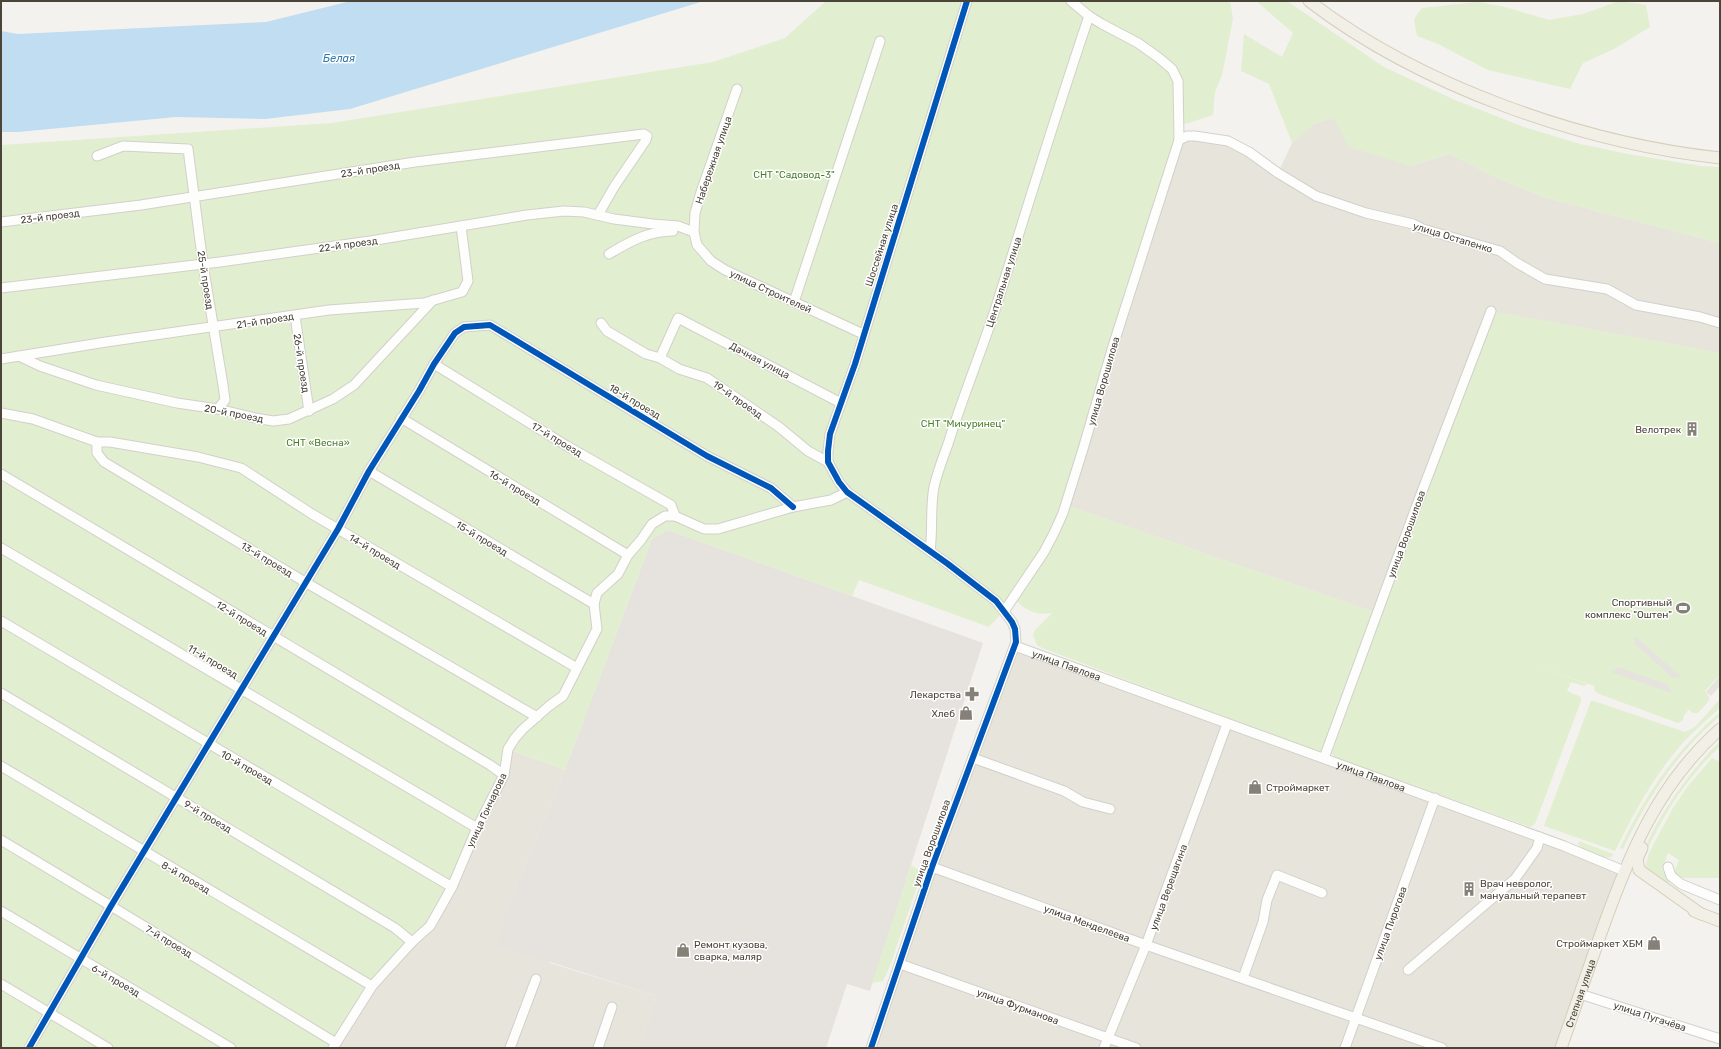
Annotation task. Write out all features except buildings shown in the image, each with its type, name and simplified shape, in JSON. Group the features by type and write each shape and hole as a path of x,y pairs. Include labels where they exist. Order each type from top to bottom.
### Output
{"main road":[{"path":"1309,1 1337,23 1397,58 1443,80 1507,106 1574,128 1630,143 1697,156 1720,158"},
{"path":"1701,914 1646,876 1638,868 1637,860 1644,843 1653,810 1688,762 1705,742 1720,729"},
{"name":"Степная улица","path":"1561,1048 1624,871 1653,810"},
{"name":"улица Павлова","path":"1624,871 1647,883 1677,903 1720,921"}],"street":[{"name":"Шоссейная улица","path":"828,462 830,434 918,164 967,1"},
{"name":"улица Ворошилова","path":"1005,610 1044,552 1063,513 1084,449 1113,346 1179,140 1178,81 1172,69 1138,43 1089,16 1071,1"},
{"name":"Центральная улица","path":"930,551 933,530 932,505 934,486 991,322 1034,182 1051,134 1058,105 1089,16"},
{"path":"794,302 880,41"},
{"name":"Набережная улица","path":"694,232 695,213 701,192 737,90"},
{"name":"23-й проезд","path":"1,222 141,205 416,162 644,134 647,136 646,140 614,187 598,215"},
{"name":"улица Остапенко","path":"1179,140 1187,136 1195,136 1228,141 1249,152 1278,173 1316,196 1341,206 1413,224 1423,229 1500,251 1517,264 1545,279 1607,289 1636,305 1700,317 1720,323"},
{"name":"25-й проезд","path":"97,156 123,146 188,149 203,264 225,400 218,409"},
{"name":"22-й проезд","path":"1,288 203,264 362,242 527,215 564,211 584,212 653,224 678,226 694,232"},
{"name":"21-й проезд","path":"1,359 329,310 424,303 462,292 468,281 460,226"},
{"path":"609,254 639,237 663,231 694,232"},
{"name":"улица Строителей","path":"694,232 697,245 710,261 725,270 863,334"},
{"name":"20-й проезд","path":"19,356 40,366 96,385 178,403 218,409 254,418 273,421 289,419 333,399 354,385 417,316 434,300"},
{"name":"улица Ворошилова","path":"1324,758 1420,495 1490,311"},
{"name":"26-й проезд","path":"295,316 309,410"},
{"name":"Дачная улица","path":"660,358 678,318 841,403"},
{"name":"19-й проезд","path":"601,323 607,331 636,349 660,358 679,369 708,378 778,427 808,451 828,462"},
{"name":"18-й проезд","path":"434,364 455,333 464,328 490,325 708,456 772,488 793,506"},
{"path":"28,1048 176,797 338,529 369,471 434,364"},
{"name":"17-й проезд","path":"434,364 567,446 671,505 675,516"},
{"path":"1,413 32,419 97,442"},
{"name":"16-й проезд","path":"401,418 628,555"},
{"name":"14-й проезд","path":"97,442 110,442 198,458 241,468 338,529 577,668"},
{"name":"13-й проезд","path":"97,442 97,453 104,462 305,582 537,716"},
{"path":"828,462 839,482 847,492 996,600 1005,610 1015,629 1015,646"},
{"name":"15-й проезд","path":"369,471 594,604"},
{"name":"12-й проезд","path":"1,474 490,765 504,775"},
{"path":"594,604 598,593 618,574 628,555 652,524 665,516 675,516 704,529 718,530 793,506 831,500 847,492"},
{"name":"11-й проезд","path":"1,548 477,828"},
{"name":"улица Гончарова","path":"334,1045 372,986 412,942 430,926 452,887 477,828 504,775 508,749 515,738 537,716 563,696 588,650 597,629 594,604"},
{"name":"10-й проезд","path":"1,621 452,887"},
{"name":"улица Ворошилова","path":"871,1048 932,867 1015,646"},
{"name":"улица Павлова","path":"1015,646 1227,724 1435,798 1588,855 1624,871"},
{"name":"9-й проезд","path":"1,693 395,928 412,942"},
{"name":"улица Верещагина","path":"1104,1048 1107,1037 1146,945 1227,724"},
{"path":"973,758 1064,791 1083,802 1110,809"},
{"name":"8-й проезд","path":"1,766 372,986"},
{"name":"улица Пирогова","path":"1345,1048 1435,798"},
{"path":"1408,970 1515,879 1537,848 1540,837"},
{"name":"7-й проезд","path":"1,840 111,906 334,1045"},
{"path":"1668,866 1671,876 1681,884 1720,900"},
{"name":"улица Менделеева","path":"932,867 1146,945 1442,1048"},
{"path":"1243,978 1263,922 1267,900 1277,875 1322,892"},
{"name":"6-й проезд","path":"1,911 231,1048"},
{"name":"улица Фурманова","path":"900,964 1136,1048"},
{"path":"510,1048 536,979"},
{"path":"1,984 108,1048"},
{"name":"улица Пугачёва","path":"1580,994 1720,1039"},
{"path":"598,1048 612,1007"}],"shaded area":[{"path":"1334,118 1410,166 1450,154 1491,175 1543,197 1720,243 1720,353 1490,311 1377,613 1065,505 1179,140 1221,140 1278,173 1292,143 1313,124"},
{"path":"668,530 983,643 870,991 847,984 826,1048 638,1048 657,996 497,945 510,899 565,770 652,539"},
{"path":"1635,636 1681,677 1673,678 1634,643"},
{"path":"1015,646 1624,871 1561,1048 871,1048"},
{"path":"1618,667 1668,685 1672,693 1611,672"},
{"path":"1720,676 1720,686 1711,696 1706,692"},
{"path":"508,749 565,770 510,899 550,963 657,996 638,1048 333,1048"}],"green space":[{"path":"826,1 1230,1 1233,19 1222,75 1215,92 1213,115 1179,126 1065,505 1377,613 1325,755 1042,648 1037,645 1033,635 1035,630 1052,613 1037,613 1027,609 1015,599 989,627 859,580 852,596 668,530 652,539 565,770 509,749 504,775 430,926 372,986 333,1048 1,1048 1,145 332,123 713,62 785,38"},
{"path":"1256,1 1287,1 1384,67 1455,100 1524,127 1580,144 1628,154 1701,166 1720,167 1720,243 1543,197 1491,175 1450,154 1410,166 1349,147 1334,118 1313,124 1292,143 1269,84 1241,71 1244,34 1282,57 1293,33"},
{"path":"1619,1 1646,5 1650,27 1614,49 1583,63 1570,89 1488,70 1438,44 1417,36 1414,19 1422,8 1478,2 1505,7 1549,20 1583,14"},
{"path":"1491,311 1720,353 1720,675 1705,691 1709,697 1708,702 1698,713 1693,713 1689,710 1690,708 1684,715 1683,720 1678,723 1599,694 1595,691 1594,686 1528,662 1587,684 1584,686 1571,682 1567,691 1581,697 1581,701 1535,824 1530,827 1335,758 1332,753"},
{"path":"1720,699 1720,708 1685,741 1670,758 1652,784 1615,851 1544,826 1591,701 1685,732 1695,727"},
{"path":"1720,712 1720,716 1690,745 1664,777 1642,812 1623,849 1620,848 1640,809 1662,775 1689,743"},
{"path":"1720,741 1720,746 1696,771 1676,798 1659,826 1644,857 1641,856 1648,840 1675,795 1696,767"},
{"path":"1712,758 1720,762 1720,878 1683,878 1674,873 1679,860 1668,853 1662,869 1669,881 1667,884 1644,872 1649,853 1673,808 1688,786"},
{"path":"1579,841 1613,854 1612,857 1599,856 1589,852 1578,844"},
{"path":"911,865 922,872 890,966 883,981 872,983"}],"water":[{"name":"Белая","path":"351,1 704,1 350,109 265,119 176,117 18,132 1,132 1,31 18,34 266,22"}],"cycle path":[{"path":"871,1048 932,867 1016,642 1015,629 1012,622 996,601 948,564 847,492 839,482 828,462 830,434 855,364 967,1"},
{"path":"29,1048 111,906 338,529 369,471 434,364 455,333 464,327 490,325 707,456 771,488 793,507"}],"place":[{"name":"Велотрек","path":"1692,429"},
{"name":"Спортивный комплекс \"Оштен\"","path":"1683,608"},
{"name":"Лекарства","path":"972,694"},
{"name":"Хлеб","path":"966,713"},
{"name":"Строймаркет","path":"1255,787"},
{"name":"Врач невролог, мануальный терапевт","path":"1469,889"},
{"name":"Строймаркет ХБМ","path":"1654,943"},
{"name":"Ремонт кузова, сварка, маляр","path":"683,950"}],"park label":[{"name":"СНТ \"Садовод-3\"","path":"794,174"},
{"name":"СНТ \"Мичуринец\"","path":"963,423"},
{"name":"СНТ «Весна»","path":"318,442"}]}
